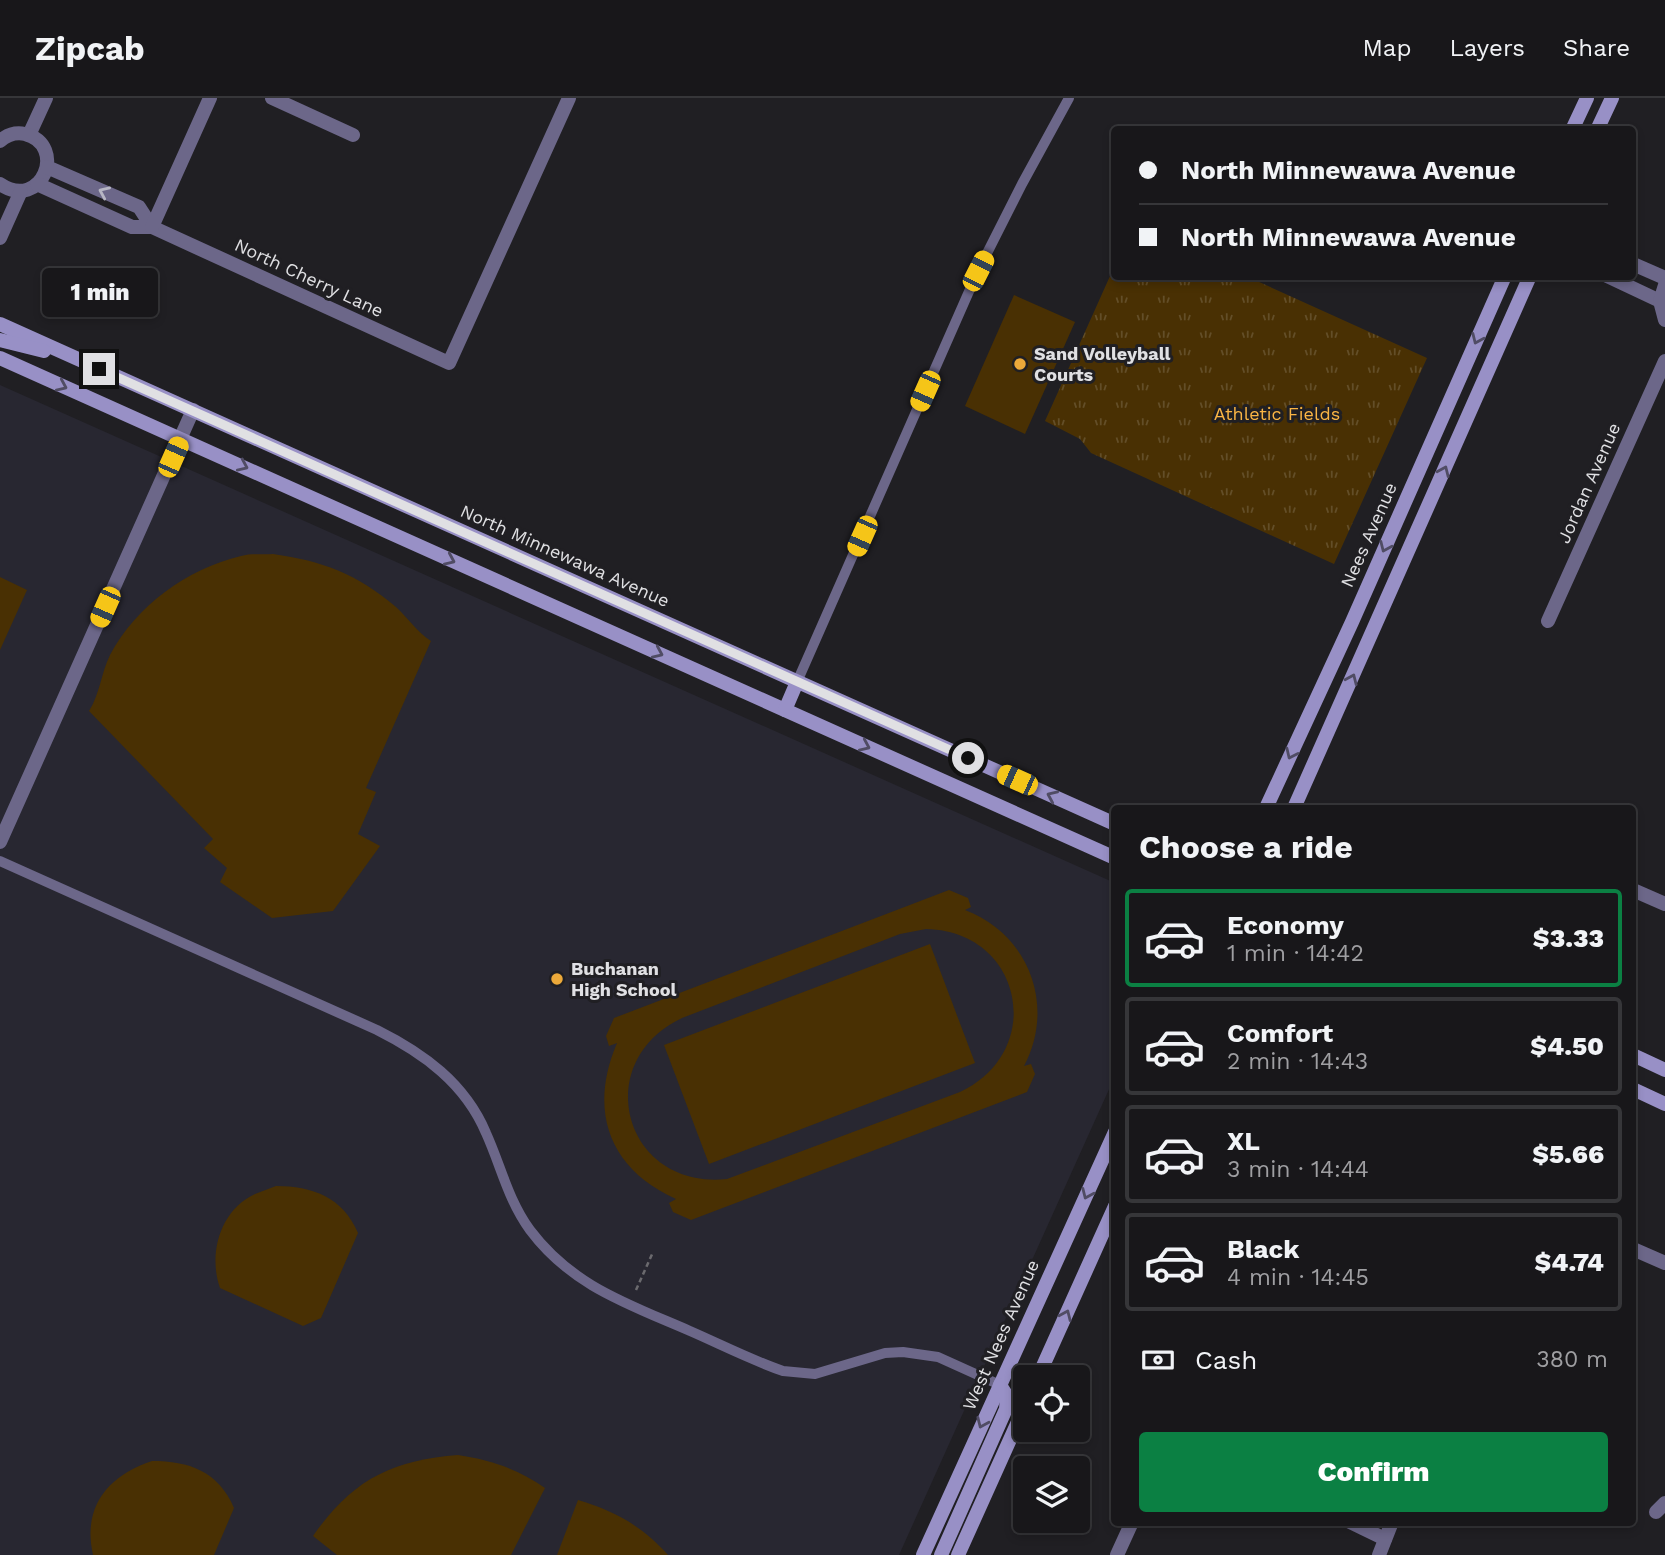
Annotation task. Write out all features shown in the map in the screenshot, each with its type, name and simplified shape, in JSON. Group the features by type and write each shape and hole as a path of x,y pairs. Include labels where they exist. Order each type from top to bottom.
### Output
{"main road":[{"path":"1574,126 1587,98"},
{"path":"1599,126 1612,98"},
{"name":"Nees Avenue","path":"1266,805 1352,622 1503,280"},
{"path":"1295,805 1528,280"},
{"name":"North Minnewawa Avenue","path":"0,324 1111,822"},
{"path":"0,340 76,358"},
{"path":"0,358 1111,856"},
{"path":"785,710 797,682"},
{"path":"1636,1056 1665,1070"},
{"path":"1636,1090 1665,1104"},
{"name":"West Nees Avenue","path":"923,1555 1111,1141"},
{"path":"1043,1365 1111,1215"},
{"path":"942,1555 1006,1409 1007,1396 1000,1385"},
{"path":"958,1555 1013,1433"}],"street":[{"path":"29,135 46,98"},
{"path":"152,227 210,98"},
{"path":"272,98 353,135"},
{"name":"North Cherry Lane","path":"37,184 132,227 152,227 449,363 569,98"},
{"path":"0,141 12,134 29,135 36,139 45,151 47,167 37,184 22,191 0,184"},
{"name":"North Cherry Lane","path":"47,167 139,207 152,227"},
{"path":"0,238 22,191"},
{"path":"1636,265 1665,278"},
{"path":"1616,280 1660,300"},
{"path":"1665,285 1660,300 1665,320"},
{"name":"Jordan Avenue","path":"1548,621 1665,361"},
{"path":"0,842 193,410"},
{"path":"1636,891 1665,904"},
{"path":"1636,1250 1665,1263"},
{"path":"1117,1555 1130,1526"},
{"path":"1358,1526 1385,1539"},
{"path":"1379,1555 1390,1526"}],"lane":[{"path":"797,682 978,271 1069,98"},
{"path":"0,861 377,1030 425,1057 456,1086 477,1114 515,1206 532,1232 568,1270 598,1290 783,1371 815,1374 884,1353 903,1352 938,1357 1000,1385"}],"path":[{"path":"636,1290 653,1252"}],"shaded area":[{"name":"Buchanan High School","path":"0,385 1111,881 1111,1085 899,1555 0,1555"}],"green space":[{"name":"Athletic Fields","path":"1111,274 1111,280 1255,280 1427,358 1334,564 1091,453 1080,439 1045,421"},
{"name":"Sand Volleyball Courts","path":"1014,295 1075,322 1025,434 965,406"},
{"path":"273,554 324,565 353,578 396,607 431,641 366,788 376,792 358,834 380,846 333,911 272,918 220,882 227,868 204,848 213,839 89,711 110,655 121,637 165,592 201,570 221,562 245,555"},
{"path":"0,577 27,590 0,650"},
{"path":"949,890 968,898 971,907 965,910 987,921 1006,936 1020,954 1030,974 1036,997 1037,1020 1033,1043 1024,1066 1031,1064 1035,1074 1027,1092 691,1220 673,1212 669,1203 676,1199 634,1172 610,1135 605,1114 605,1092 608,1068 617,1043 609,1046 606,1036 614,1018","holes":["926,929 959,935 984,950 1002,971 1012,996 1013,1023 1005,1050 987,1073 960,1092 727,1179 692,1177 663,1165 643,1144 631,1119 628,1091 635,1063 653,1038 682,1018 900,934"]},
{"path":"930,944 975,1063 709,1164 664,1045"},
{"path":"276,1186 302,1188 325,1196 344,1210 358,1233 321,1318 303,1326 220,1288 217,1275 215,1261 225,1222 243,1201"},
{"path":"458,1455 504,1466 545,1488 511,1555 337,1555 313,1536 342,1501 375,1477 412,1462"},
{"path":"152,1461 190,1466 211,1477 227,1495 234,1508 214,1555 93,1555 91,1522 102,1495 123,1475"},
{"path":"578,1500 627,1521 668,1555 557,1555"}],"place":[{"name":"Sand Volleyball Courts","path":"1020,364"},
{"name":"Buchanan High School","path":"557,979"}],"route":[{"path":"99,369 968,758"}]}
